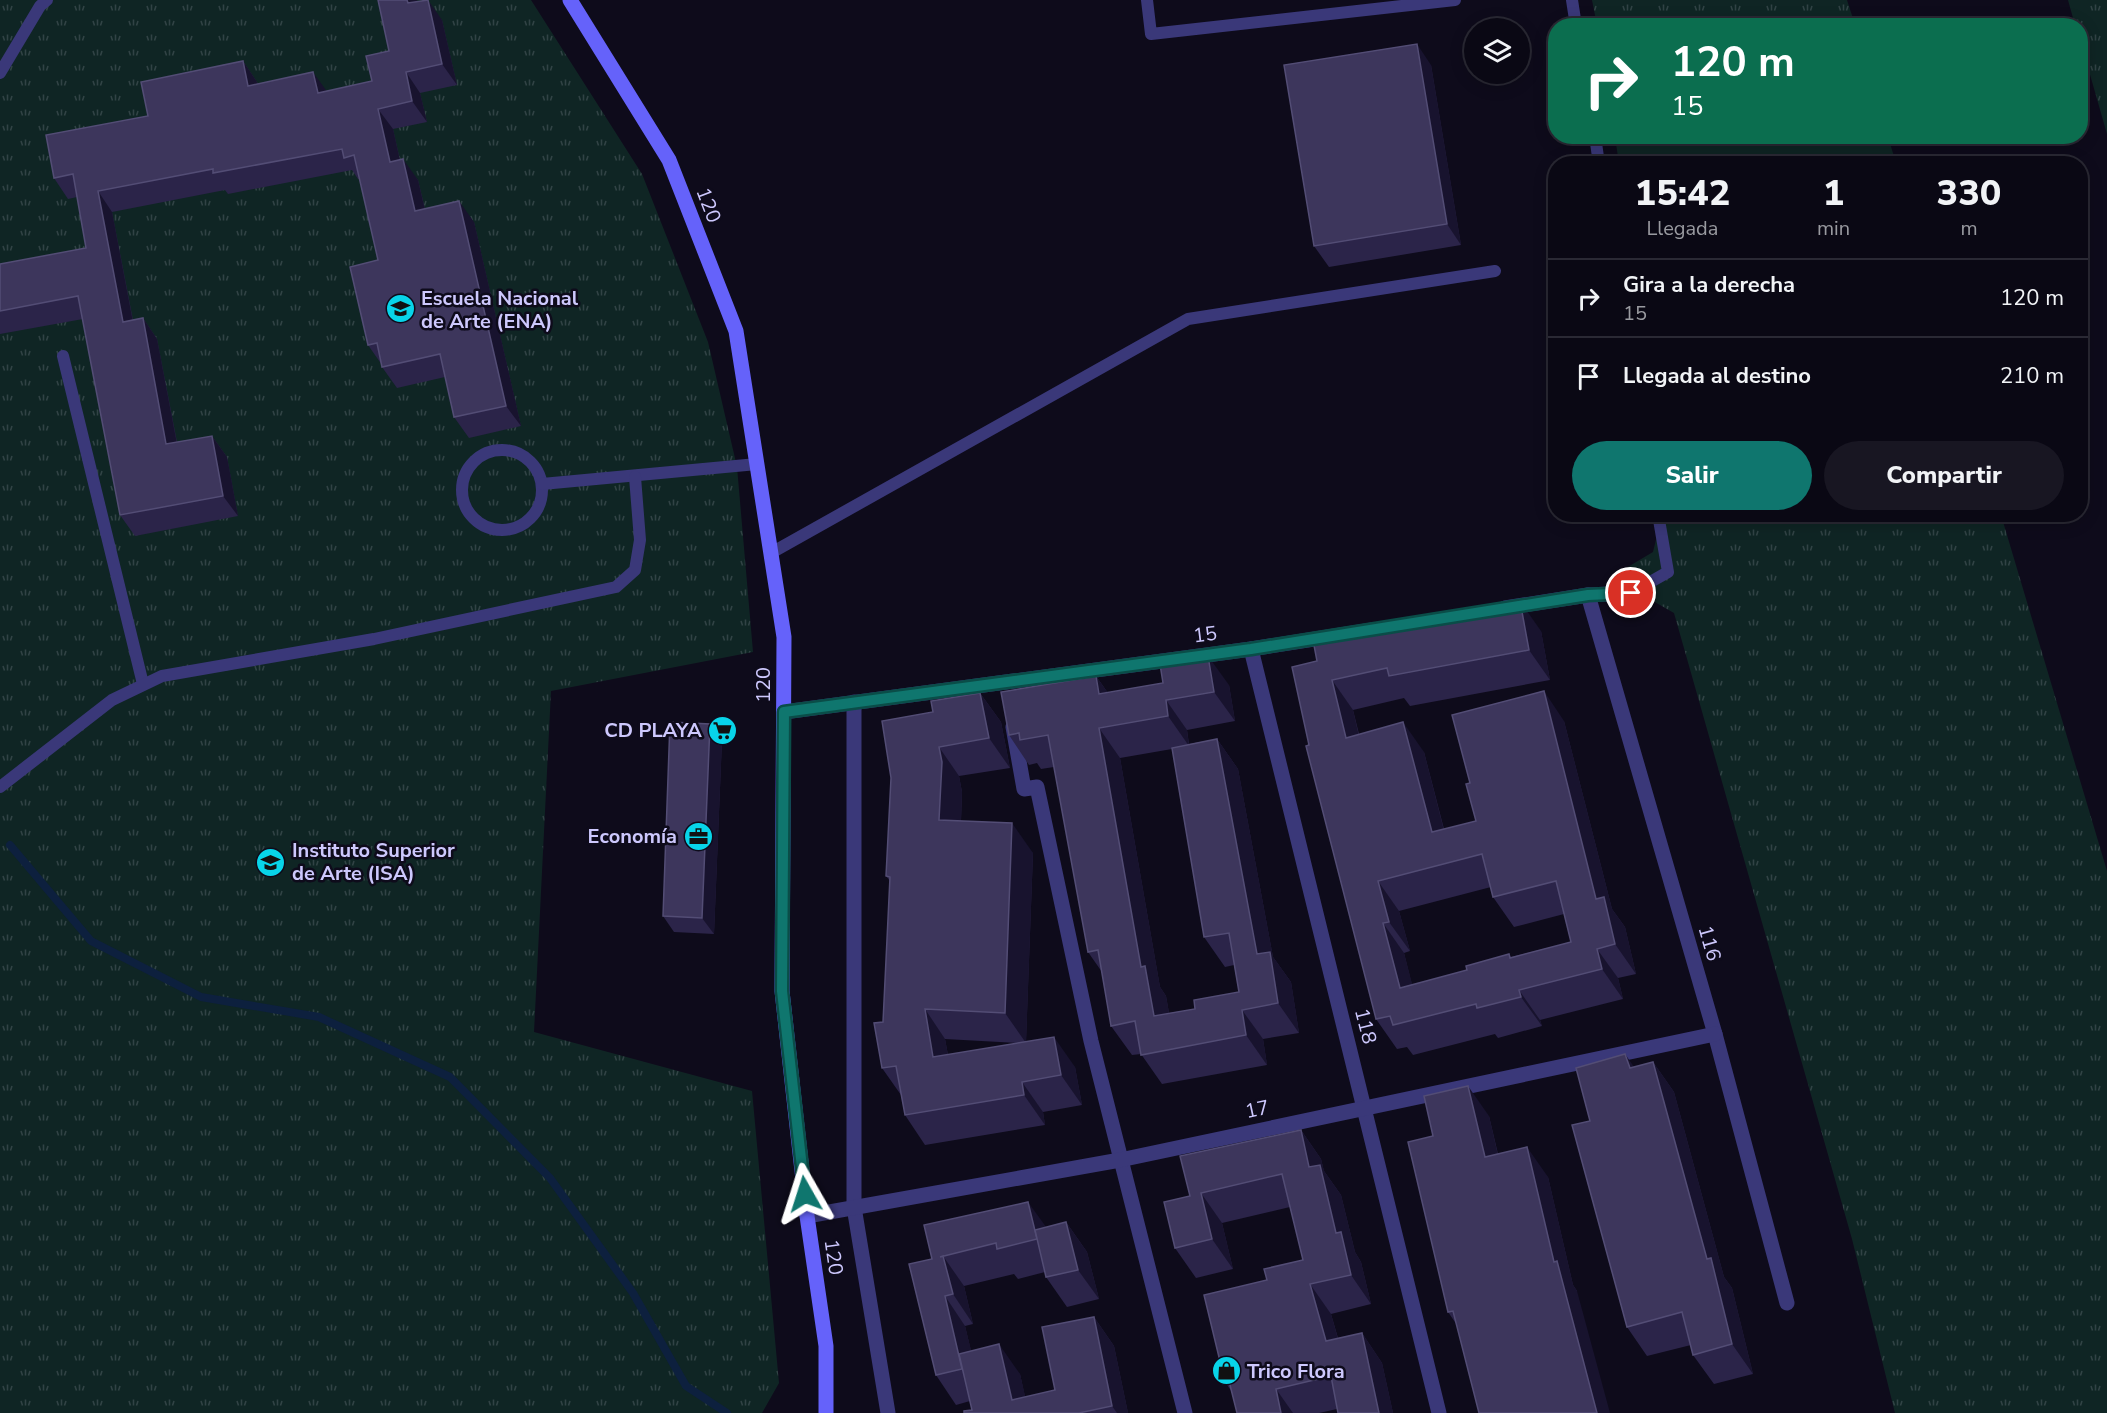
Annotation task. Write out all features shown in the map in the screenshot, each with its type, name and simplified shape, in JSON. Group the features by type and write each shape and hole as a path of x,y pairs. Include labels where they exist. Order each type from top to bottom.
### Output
{"main road":[{"name":"120","path":"570,0 669,160 736,331 784,637 782,991 807,1216 826,1346 826,1413"}],"street":[{"path":"1495,610 1588,595 1631,593"},
{"name":"116","path":"1588,595 1715,1034 1787,1303"},
{"name":"15","path":"784,712 1251,649 1391,627"},
{"name":"118","path":"1251,649 1439,1413"},
{"path":"1004,681 1024,789 1037,787 1091,1041 1185,1413"},
{"name":"120","path":"854,702 854,1207 888,1413"},
{"name":"17","path":"807,1216 1120,1160 1715,1034"}],"lane":[{"path":"0,73 40,6 47,0"},
{"path":"1147,0 1151,34 1455,0"},
{"path":"1572,0 1575,18"},
{"path":"771,553 1188,320 1495,271"},
{"path":"63,356 143,684"},
{"path":"495,450 520,454 538,472 542,484 542,498 536,512 527,522 515,529 501,531 488,528 476,521 467,510 462,496 466,472 473,462 495,450"},
{"path":"542,484 757,464"},
{"path":"0,787 112,700 162,676 374,639 616,587 634,570 640,540 635,477"},
{"path":"1631,593 1668,572 1659,522"}],"green space":[{"name":"Instituto Superior de Arte (ISA)","path":"0,0 531,0 642,174 708,342 737,467 753,652 551,691 534,1032 752,1091 779,1383 762,1413 0,1413"},
{"path":"1592,0 1847,0 1853,18 1596,18"},
{"path":"2068,0 2107,0 2107,134 2088,68 2088,18 2073,18"},
{"path":"1616,144 1890,144 1894,156 1618,156"},
{"path":"1660,522 2003,522 2107,871 2107,1413 1895,1413 1852,1239 1674,613 1611,577 1653,552"}],"building":[{"path":"378,0 407,0 408,3 428,0 442,64 406,72 412,101 378,109 390,162 403,159 415,211 459,201 506,406 454,417 440,354 382,367 377,343 368,345 350,267 378,260 354,155 344,158 342,149 213,173 213,169 98,191 123,322 143,318 166,444 212,436 223,496 120,515 78,296 0,311 0,264 86,248 73,174 54,178 46,135 148,116 141,82 243,61 248,86 313,72 318,93 372,81 366,56 389,51"},
{"path":"1417,44 1447,224 1314,246 1284,65"},
{"path":"1520,601 1529,650 1389,676 1387,668 1332,680 1346,738 1403,722 1432,832 1476,821 1466,784 1470,783 1452,715 1544,691 1596,899 1604,897 1615,944 1597,949 1602,969 1519,990 1521,997 1477,1008 1476,1004 1393,1025 1390,1016 1376,1019 1306,746 1309,745 1292,667 1317,661 1313,640","holes":["1482,854 1493,897 1556,881 1571,942 1510,958 1509,954 1466,966 1467,970 1400,988 1383,923 1389,922 1378,881"]},
{"path":"1208,656 1214,692 1166,700 1168,716 1099,728 1141,967 1145,966 1154,1016 1195,1009 1194,1000 1239,992 1229,933 1204,937 1172,748 1217,739 1257,954 1270,952 1278,1003 1242,1010 1246,1035 1141,1055 1135,1021 1111,1026 1098,950 1088,952 1048,735 1020,740 1019,733 1009,735 1001,692 1096,676 1099,694 1163,683 1160,664"},
{"path":"980,693 989,738 939,747 942,762 939,820 1012,823 1005,1013 925,1009 933,1057 1054,1037 1061,1075 1022,1082 1024,1095 905,1115 896,1066 882,1068 874,1023 883,1022 890,877 886,876 891,778 882,721 933,712 931,701"},
{"name":"Economía","path":"670,722 710,724 702,918 663,916"},
{"path":"1625,1054 1630,1068 1653,1062 1707,1259 1711,1258 1732,1344 1693,1355 1682,1312 1627,1327 1572,1125 1590,1121 1576,1068"},
{"path":"1468,1086 1485,1157 1527,1147 1554,1262 1557,1261 1597,1413 1479,1413 1453,1311 1448,1312 1408,1142 1433,1136 1424,1096"},
{"path":"1301,1130 1309,1167 1320,1165 1336,1233 1341,1232 1351,1275 1310,1284 1326,1341 1362,1333 1379,1413 1338,1413 1331,1376 1276,1389 1281,1413 1237,1413 1229,1381 1225,1382 1204,1295 1267,1280 1264,1269 1303,1260 1282,1174 1201,1193 1212,1239 1175,1248 1164,1202 1190,1196 1180,1156"},
{"path":"1028,1202 1037,1239 997,1249 996,1243 943,1256 953,1294 945,1296 962,1369 936,1375 909,1264 932,1259 924,1225"},
{"path":"1066,1222 1078,1270 1046,1277 1035,1230"},
{"path":"1094,1317 1112,1406 1079,1413 964,1413 964,1411 972,1410 959,1354 999,1344 1012,1400 1055,1390 1042,1327"}],"waterway":[{"path":"10,845 91,941 201,997 319,1017 450,1077 550,1178 633,1293 686,1386 727,1413"}],"place":[{"name":"Escuela Nacional de Arte (ENA)","path":"400,309"},
{"name":"CD PLAYA","path":"723,730"},
{"name":"Economía","path":"698,836"},
{"name":"Instituto Superior de Arte (ISA)","path":"271,862"},
{"name":"Trico Flora","path":"1226,1371"}],"route":[{"path":"805,1194 782,991 784,712 1251,649 1588,595 1631,593"}]}
